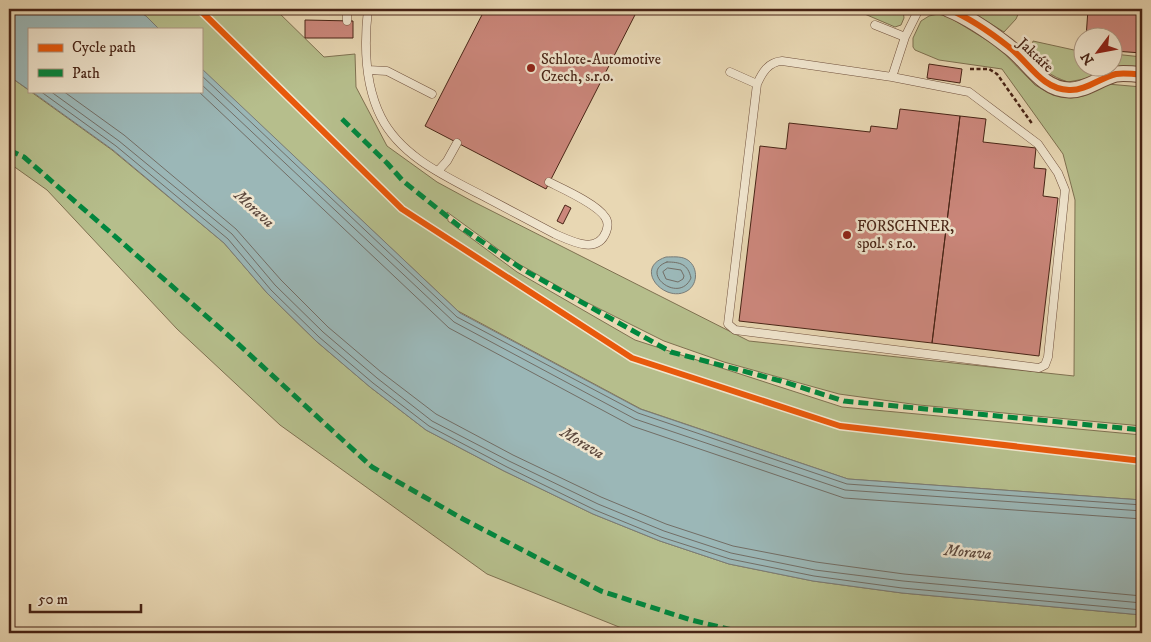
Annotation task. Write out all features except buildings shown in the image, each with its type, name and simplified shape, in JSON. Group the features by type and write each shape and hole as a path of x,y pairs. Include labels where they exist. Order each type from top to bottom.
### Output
{"street":[{"name":"Jaktáře","path":"948,9 963,15 1012,48 1041,79 1055,88 1072,91 1115,74 1142,74"}],"lane":[{"path":"347,9 347,21"},
{"path":"368,9 366,44 372,94 380,116 389,131 403,147 438,171 572,242 587,245 601,240 608,224 606,218 586,201 549,182"},
{"path":"892,77 904,37 919,9"},
{"path":"875,25 904,37"},
{"path":"776,61 782,61 892,77 969,92 1035,142 1058,172 1065,190 1048,357 1045,365 1039,368 735,330 728,324 757,84 767,67 776,61"},
{"path":"368,70 388,71 432,94"},
{"path":"730,72 757,84"},
{"path":"438,171 447,161 457,143"}],"path":[{"path":"970,69 989,69 997,74 1036,129 1035,142"}],"green space":[{"path":"134,9 275,9 324,57 355,54 356,87 387,146 437,182 749,341 1074,376 1075,200 1063,154 1002,69 939,60 915,50 913,38 921,21 929,16 938,14 949,17 998,47 1035,85 1053,95 1071,98 1083,96 1107,84 1142,87 1142,426 919,405 839,394 724,362 664,341 584,301 517,263 447,212 448,221 517,272 635,340 842,407 1142,435 1142,500 848,479 641,409 458,311 202,70 202,28 158,28 146,16"},
{"path":"853,9 903,9 904,18 901,25 895,27"},
{"path":"972,9 1020,10 1016,19 1004,32 972,12"},
{"path":"1033,41 1074,50 1074,78 1089,78 1068,82 1048,72 1031,55"},
{"path":"1124,55 1142,57 1142,68 1124,71"},
{"path":"9,76 28,90 28,92 31,92 112,150 224,243 267,293 316,341 370,387 426,430 504,471 593,514 660,541 729,564 813,581 902,593 1142,615 1142,633 634,633 487,574 280,425 177,329 47,190 9,163"}],"water":[{"path":"9,9 134,9 146,16 158,28 28,28 28,89 9,76"},
{"name":"Morava","path":"202,69 460,313 640,409 848,479 1142,500 1142,615 902,593 813,581 729,564 660,541 593,514 504,471 426,430 370,387 316,341 267,293 224,243 113,150 32,92 202,92"},
{"path":"666,257 684,258 693,266 696,275 694,284 687,291 678,294 670,293 656,283 652,276 652,269 656,262"}],"marked path":[{"path":"342,119 403,181 459,226 522,269 671,352 781,381 844,401 1142,430"},
{"path":"9,150 24,157 236,342 372,467 463,519 601,591 691,620 745,633"}],"cycle path":[{"path":"199,9 402,209 632,358 840,426 1142,461"},
{"path":"948,9 972,21 995,36 1016,53 1043,80 1059,88 1075,90 1116,74 1142,75"}],"place":[{"name":"Schlote-Automotive Czech, s.r.o.","path":"531,68"},
{"name":"FORSCHNER, spol. s r.o.","path":"847,235"}]}
